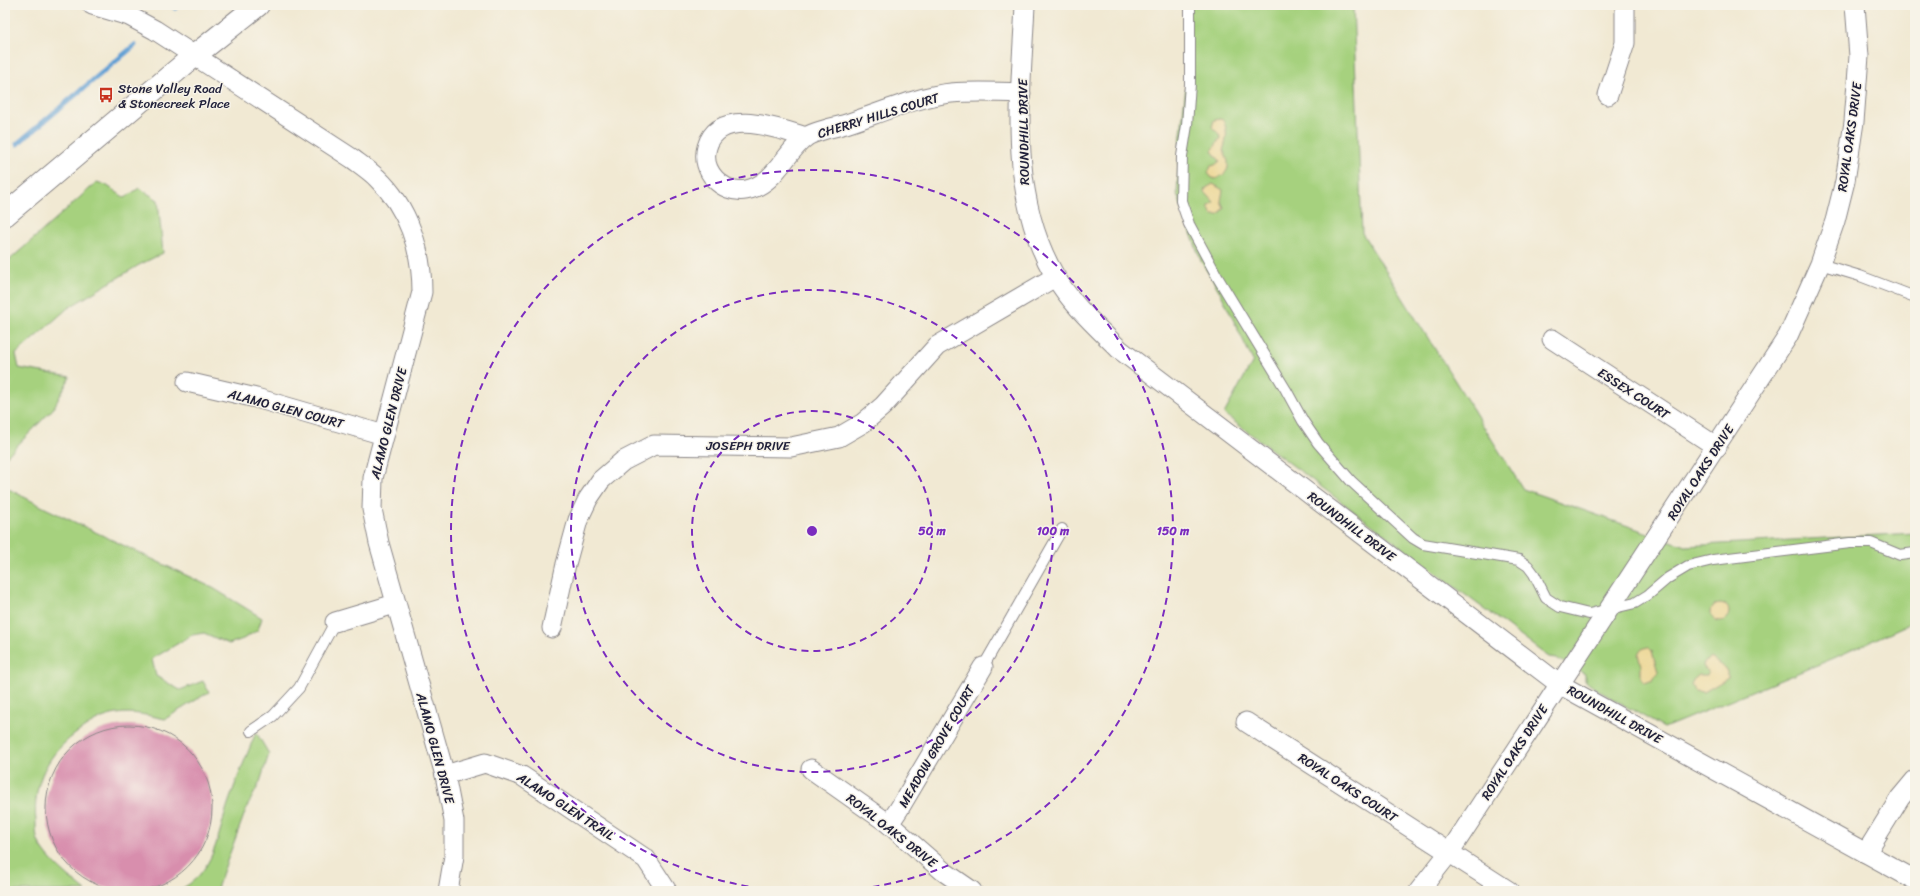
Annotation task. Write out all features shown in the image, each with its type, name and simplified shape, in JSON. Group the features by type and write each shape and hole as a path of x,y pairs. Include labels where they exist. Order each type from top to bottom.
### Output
{"street":[{"name":"ALAMO GLEN DRIVE","path":"92,5 129,16 156,30 353,159 377,178 396,201 410,227 419,254 422,273 422,292 373,478 372,509 379,544 395,604 445,775 454,821 454,856 448,891"},
{"path":"5,215 194,56 258,5"},
{"name":"ROUNDHILL DRIVE","path":"1025,5 1021,93 1021,169 1026,204 1041,248 1055,277 1085,315 1119,349 1559,684 1915,880"},
{"path":"1608,95 1625,42 1625,5"},
{"name":"ROYAL OAKS DRIVE","path":"1419,891 1449,853 1788,336 1820,264 1835,221 1846,181 1859,56 1855,5"},
{"name":"CHERRY HILLS COURT","path":"806,137 762,125 742,122 732,124 715,132 710,138 706,148 706,164 714,179 724,187 737,190 754,189 768,180 806,137 919,100 950,93 1021,93"},
{"name":"JOSEPH DRIVE","path":"552,628 566,564 578,520 588,499 601,480 623,461 654,445 791,447 839,437 863,423 883,406 937,346 1055,277"},
{"name":"ESSEX COURT","path":"1552,339 1717,446"},
{"name":"ALAMO GLEN COURT","path":"187,382 256,398 384,435"},
{"path":"335,622 395,604"},
{"name":"MEADOW GROVE COURT","path":"889,824 983,667"},
{"name":"ROYAL OAKS COURT","path":"1246,722 1509,891"},
{"name":"ALAMO GLEN TRAIL","path":"445,775 485,763 522,776 646,859 666,891"},
{"name":"ROYAL OAKS DRIVE","path":"811,769 889,824 943,871 972,891"},
{"path":"1866,853 1900,798 1915,780"}],"lane":[{"path":"1190,5 1190,84 1187,125 1182,156 1181,201 1189,224 1218,278 1286,390 1303,421 1337,466 1413,538 1423,544 1519,560 1528,566 1534,574 1546,598 1560,607 1590,614 1636,603 1668,578 1688,566 1713,560 1850,543 1871,543 1900,555 1915,553"},
{"path":"1820,264 1860,276 1915,297"},
{"path":"983,667 1062,529"},
{"path":"251,732 273,716 294,694 335,622"}],"green space":[{"path":"1187,5 1353,5 1362,233 1523,489 1685,546 1915,533 1915,621 1834,658 1664,728 1599,691 1585,681 1585,674 1556,658 1549,657 1543,653 1224,414 1253,361 1220,292 1201,261 1177,194 1180,144 1189,57"},
{"path":"97,182 106,185 125,198 139,188 158,200 163,253 139,265 68,308 16,354 19,368 70,377 53,409 5,458 5,264"},
{"path":"5,487 45,508 213,588 262,618 258,630 243,639 229,644 204,633 192,635 152,659 156,676 180,690 203,681 209,692 165,719 129,713 117,714 103,718 85,727 69,739 51,758 40,781 37,794 35,807 37,838 45,853 51,860 86,891 5,891"},
{"path":"256,732 269,754 260,782 247,807 216,891 177,891 190,884 199,875 213,853 232,792"}],"sand":[{"path":"1214,120 1223,120 1226,128 1226,139 1223,150 1227,159 1228,167 1221,177 1215,179 1208,173 1211,166 1220,161 1212,151 1220,138 1219,134 1212,127"},
{"path":"1213,184 1223,190 1221,201 1224,208 1219,215 1212,215 1209,206 1214,202 1205,192 1206,188"},
{"path":"1720,603 1726,606 1729,612 1726,618 1720,621 1714,618 1711,612 1714,606"},
{"path":"1648,647 1652,651 1658,672 1653,680 1645,683 1641,678 1641,666 1638,654 1642,649"},
{"path":"1711,658 1728,671 1728,678 1704,692 1694,691 1691,685 1693,680 1699,675 1707,675 1708,672 1703,666 1704,662"}],"building":[{"path":"129,725 153,729 168,735 181,744 193,756 202,769 208,784 212,808 208,832 202,847 193,860 181,872 168,881 153,887 129,891 105,887 90,881 77,872 65,860 56,847 50,832 46,808 50,784 56,769 65,756 77,744 90,735 105,729"}],"waterway":[{"path":"175,8 178,5"},
{"path":"17,144 135,45"}],"place":[{"name":"Stone Valley Road & Stonecreek Place","path":"106,95"}]}
